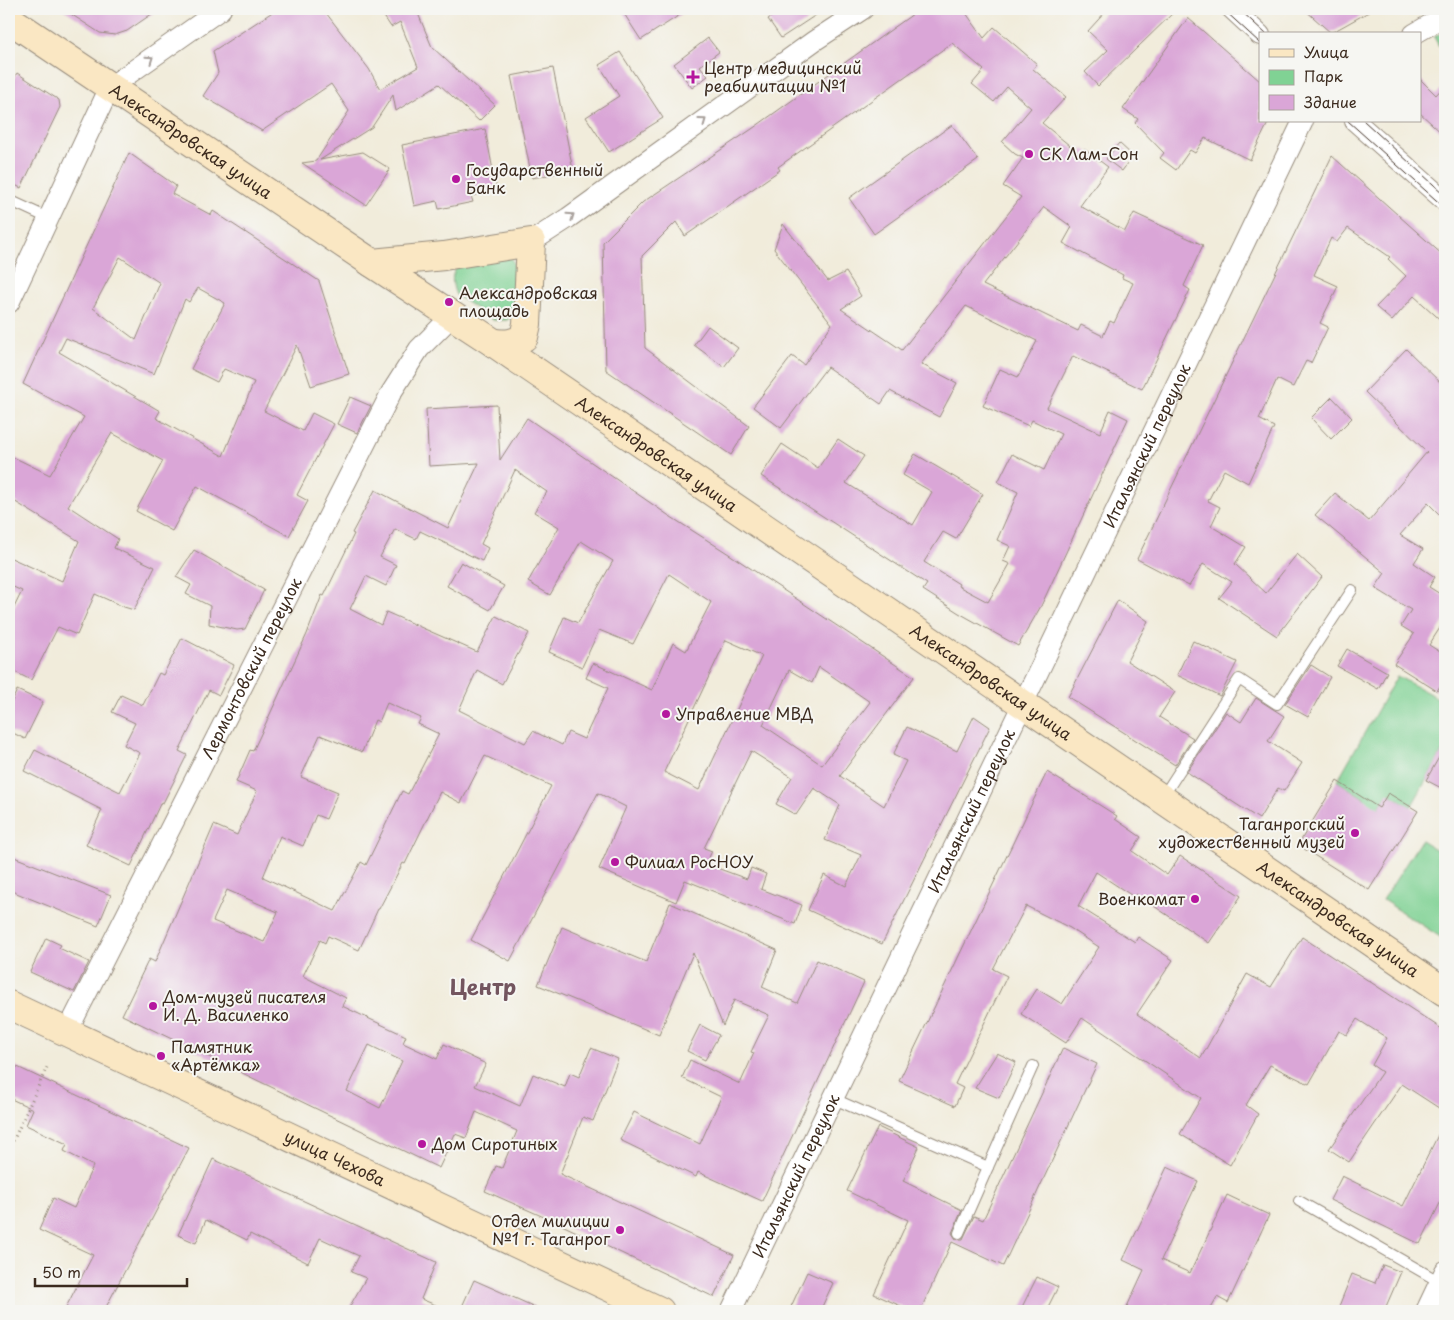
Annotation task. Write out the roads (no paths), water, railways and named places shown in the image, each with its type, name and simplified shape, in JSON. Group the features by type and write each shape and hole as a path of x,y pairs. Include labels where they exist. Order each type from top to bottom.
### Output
{"main road":[{"name":"Александровская улица","path":"9,19 443,310"},
{"path":"372,263 444,256 531,242 527,324 524,337 516,342 494,343 443,310 428,279 432,265 444,256"},
{"path":"527,324 530,346 538,372"},
{"name":"Александровская улица","path":"494,343 1445,992"},
{"name":"улица Чехова","path":"9,1005 660,1311"}],"street":[{"path":"9,303 110,87 220,9"},
{"path":"531,242 568,218 814,40 862,9"},
{"path":"1232,9 1259,34"},
{"path":"1417,32 1445,16"},
{"name":"Итальянский переулок","path":"731,1311 1303,122"},
{"path":"1356,122 1445,201"},
{"name":"Лермонтовский переулок","path":"67,1032 391,393 443,310"},
{"path":"1426,1311 1443,1276"}],"lane":[{"path":"9,200 48,218"},
{"path":"1161,799 1239,679 1277,704 1352,590"},
{"path":"959,1233 1033,1066"},
{"path":"832,1098 988,1167"},
{"path":"1299,1201 1443,1276"}],"tram line":[{"path":"1223,9 1259,42"},
{"path":"1239,9 1264,32"},
{"path":"1349,122 1445,208"},
{"path":"1365,122 1445,195"}],"place":[{"name":"Центр медицинский реабилитации №1","path":"693,77"},
{"name":"СК Лам-Сон","path":"1029,154"},
{"name":"Государственный Банк","path":"456,179"},
{"name":"Александровская площадь","path":"449,302"},
{"name":"Управление МВД","path":"666,714"},
{"name":"Таганрогский художественный музей","path":"1355,833"},
{"name":"Филиал РосНОУ","path":"615,862"},
{"name":"Военкомат","path":"1195,899"},
{"name":"Дом-музей писателя И. Д. Василенко","path":"153,1006"},
{"name":"Памятник «Артёмка»","path":"161,1056"},
{"name":"Дом Сиротиных","path":"422,1144"},
{"name":"Отдел милиции №1 г. Таганрог","path":"620,1230"}],"district":[{"name":"Центр","path":"483,988"}]}
